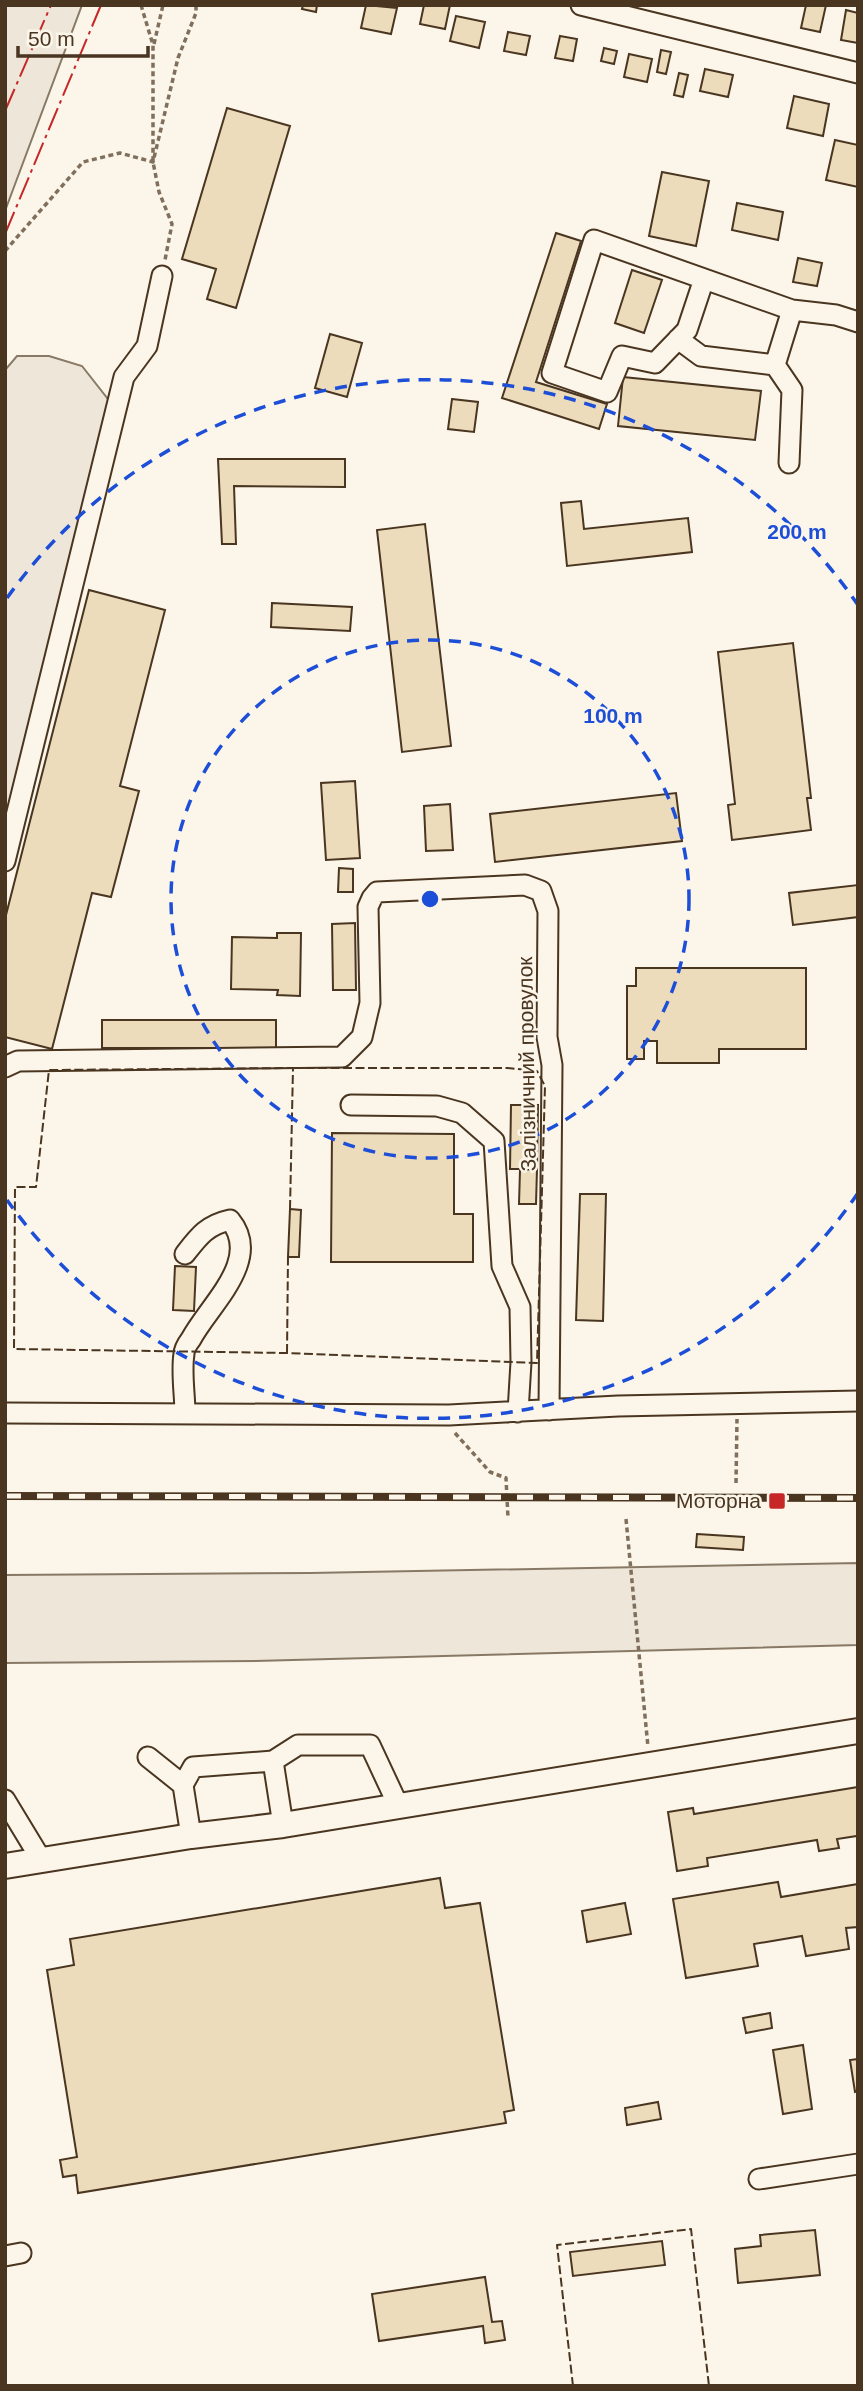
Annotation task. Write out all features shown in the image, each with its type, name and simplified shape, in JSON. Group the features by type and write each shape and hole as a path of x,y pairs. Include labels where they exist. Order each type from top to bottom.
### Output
{"main road":[{"path":"5,1866 191,1836 283,1825 858,1731"}],"street":[{"path":"581,5 858,74"},
{"path":"704,279 687,330 655,363 622,356 607,392 552,373 594,240 792,310 835,314 858,322"},
{"path":"5,861 124,377 147,346 162,276"},
{"path":"775,365 792,310"},
{"path":"678,339 701,356 775,365 792,390 789,463"},
{"name":"Залізничний провулок","path":"5,1067 18,1061 342,1057 362,1037 370,1003 368,907 377,892 525,885 541,891 548,911 547,1037 552,1065 549,1410"},
{"path":"351,1105 436,1106 462,1114 494,1141 502,1266 520,1307 518,1412"},
{"path":"185,1254 214,1223 230,1220 239,1231 240,1256 227,1287 198,1325 184,1352 185,1414"},
{"path":"5,1413 449,1415 737,1403 858,1401"},
{"path":"191,1836 183,1785 193,1767 273,1760 298,1745 370,1745 398,1805"},
{"path":"148,1757 183,1785"},
{"path":"273,1760 283,1825"},
{"path":"5,1800 42,1861"},
{"path":"760,2179 858,2164"}],"path":[{"path":"141,5 153,45"},
{"path":"162,276 172,224 159,192 153,162 153,45 163,5"},
{"path":"153,162 178,58 196,13 196,5"},
{"path":"5,251 82,162 120,153 153,162"},
{"path":"736,1483 737,1403"},
{"path":"449,1415 454,1432 490,1472 506,1478 508,1518"},
{"path":"626,1519 650,1765"}],"shaded area":[{"path":"5,5 82,5 5,211"},
{"path":"17,356 49,356 82,366 111,403 5,838 5,370"},
{"path":"858,1563 858,1645 255,1661 5,1663 5,1575 310,1573"}],"building":[{"path":"303,5 317,5 316,12 302,9"},
{"path":"366,5 397,8 391,34 361,28"},
{"path":"424,5 450,5 445,29 420,24"},
{"path":"806,5 826,5 820,32 801,28"},
{"path":"846,10 858,13 858,43 841,40"},
{"path":"456,16 485,22 479,48 450,41"},
{"path":"508,32 530,36 526,55 504,51"},
{"path":"560,36 577,39 573,61 555,58"},
{"path":"604,48 617,51 614,64 601,61"},
{"path":"661,50 671,52 666,74 657,72"},
{"path":"629,54 652,59 647,82 624,77"},
{"path":"705,69 733,75 728,97 700,91"},
{"path":"679,73 688,75 683,97 674,95"},
{"path":"794,96 829,104 823,136 787,128"},
{"path":"227,108 290,126 236,308 207,299 216,269 182,259"},
{"path":"835,140 858,145 858,187 826,180"},
{"path":"662,172 709,181 696,246 649,236"},
{"path":"737,203 783,212 778,240 732,230"},
{"path":"556,233 581,241 536,382 607,404 599,429 502,398"},
{"path":"798,258 822,263 817,286 793,282"},
{"path":"632,270 662,280 644,333 615,323"},
{"path":"330,334 362,343 347,397 315,388"},
{"path":"623,377 761,391 755,440 618,426"},
{"path":"452,399 478,402 474,432 448,429"},
{"path":"218,459 345,459 345,487 234,486 236,544 222,544"},
{"path":"581,501 584,529 688,518 692,552 567,566 561,503"},
{"path":"425,524 451,746 402,752 377,530"},
{"path":"89,590 165,610 120,786 139,791 111,897 92,893 52,1049 5,1037 5,919"},
{"path":"272,603 352,607 350,631 271,627"},
{"path":"793,643 811,798 807,798 811,830 732,840 728,805 735,804 718,652"},
{"path":"355,781 360,858 326,860 321,783"},
{"path":"676,793 682,841 495,862 490,814"},
{"path":"450,804 453,850 426,851 424,806"},
{"path":"339,868 353,869 353,892 338,892"},
{"path":"858,885 858,917 793,925 789,893"},
{"path":"355,923 356,990 333,990 332,924"},
{"path":"277,933 301,933 300,996 277,995 278,990 231,989 232,937 277,938"},
{"path":"636,968 806,968 806,1049 719,1049 719,1063 657,1063 657,1041 644,1041 644,1059 627,1059 627,986 636,986"},
{"path":"102,1020 276,1020 276,1048 102,1048"},
{"path":"511,1105 538,1105 537,1169 510,1169"},
{"path":"332,1133 454,1134 454,1214 473,1214 473,1262 331,1262"},
{"path":"537,1169 536,1204 519,1204 520,1170"},
{"path":"580,1194 606,1194 603,1321 576,1320"},
{"path":"290,1209 301,1210 299,1257 288,1257"},
{"path":"175,1266 196,1267 194,1311 173,1310"},
{"path":"697,1534 744,1537 743,1550 696,1547"},
{"path":"858,1787 858,1843 857,1836 837,1839 839,1848 819,1851 817,1840 707,1858 708,1866 677,1871 668,1812 693,1808 694,1814"},
{"path":"440,1878 445,1908 480,1903 514,2110 504,2112 506,2123 78,2193 76,2175 63,2177 60,2160 77,2157 47,1970 74,1965 70,1939"},
{"path":"778,1882 781,1897 858,1884 858,1927 846,1928 849,1949 806,1956 802,1936 754,1944 758,1966 686,1978 673,1899"},
{"path":"625,1903 631,1934 587,1942 582,1911"},
{"path":"770,2013 772,2028 746,2033 743,2018"},
{"path":"803,2045 812,2109 783,2114 773,2050"},
{"path":"858,2059 858,2091 855,2092 850,2060"},
{"path":"658,2102 661,2119 627,2125 625,2108"},
{"path":"815,2230 820,2275 738,2283 735,2249 761,2246 760,2235"},
{"path":"662,2241 665,2265 573,2276 570,2252"},
{"path":"485,2277 492,2322 502,2321 505,2340 485,2343 483,2326 379,2341 372,2294"}],"railway":[{"path":"5,1496 858,1498"}],"fence":[{"path":"293,1068 507,1068 537,1071 545,1086 537,1363 287,1353 14,1349 15,1187 36,1187 49,1070 293,1068"},
{"path":"290,1209 293,1068"},
{"path":"287,1353 288,1257"},
{"path":"573,2386 557,2245 691,2229 709,2386"}],"power":[{"path":"5,111 51,5"},
{"path":"5,234 101,5"}],"place":[{"name":"Моторна","path":"777,1501"}]}
